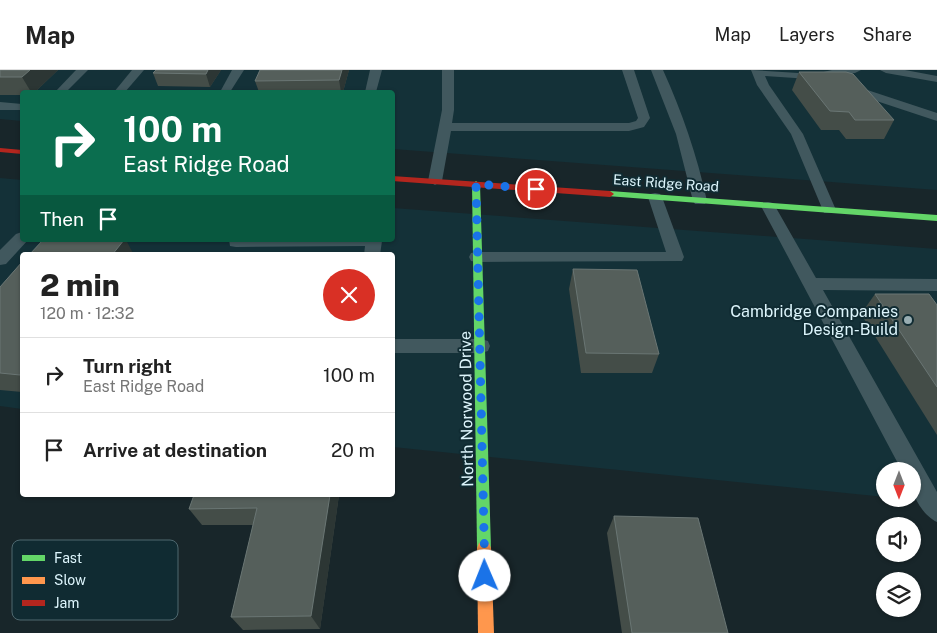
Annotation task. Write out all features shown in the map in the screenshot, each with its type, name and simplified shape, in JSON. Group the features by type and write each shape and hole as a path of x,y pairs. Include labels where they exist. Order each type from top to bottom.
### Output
{"main road":[{"path":"0,150 20,152"},
{"name":"East Ridge Road","path":"395,178 937,218"},
{"name":"North Norwood Drive","path":"476,184 486,633"}],"lane":[{"path":"62,90 82,70"},
{"path":"121,90 138,70"},
{"path":"226,90 238,70"},
{"path":"371,90 376,70"},
{"path":"435,181 446,127 448,70"},
{"path":"446,127 629,127 640,124 644,118 628,70"},
{"path":"657,70 671,100 685,142 693,167 700,201"},
{"path":"811,76 855,70"},
{"path":"886,70 907,71 937,79"},
{"path":"829,210 797,134 763,85 757,71 811,76 853,88 937,117"},
{"path":"0,106 20,107"},
{"path":"477,257 676,257 655,198"},
{"path":"768,206 937,511"},
{"path":"0,260 20,239"},
{"path":"811,284 937,285"},
{"path":"903,284 914,299"},
{"path":"395,346 481,346"}],"shaded area":[{"path":"0,70 937,70 937,190 395,149 395,90 20,90 20,121 0,119"},
{"path":"0,178 20,180 20,242 395,242 395,208 937,249 937,511 930,501 921,500 921,462 876,462 876,496 395,447 395,252 20,252 20,409 0,406"}],"building":[{"path":"0,70 30,70 22,77 0,77"},
{"path":"156,70 208,70 206,74 153,73"},
{"path":"260,70 342,70 339,80 255,81"},
{"path":"799,72 846,72 853,74 894,120 855,120 849,112 830,111"},
{"path":"41,242 122,242 114,252 32,252"},
{"path":"20,264 20,375 0,373 0,287"},
{"path":"573,269 637,270 659,354 586,353"},
{"path":"875,294 929,294 937,305 937,387"},
{"path":"193,497 330,497 311,616 231,617 257,508 189,509"},
{"path":"614,516 698,518 728,633 632,633"}],"traffic: fast":[{"path":"476,184 484,548"},
{"path":"610,194 937,218"}],"traffic: slow":[{"path":"484,548 486,633"}],"traffic: jam":[{"path":"0,150 20,152"},
{"path":"395,178 610,194"}],"place":[{"name":"Cambridge Companies Design-Build","path":"908,320"}],"route":[{"path":"485,576 476,184 536,189"}]}
